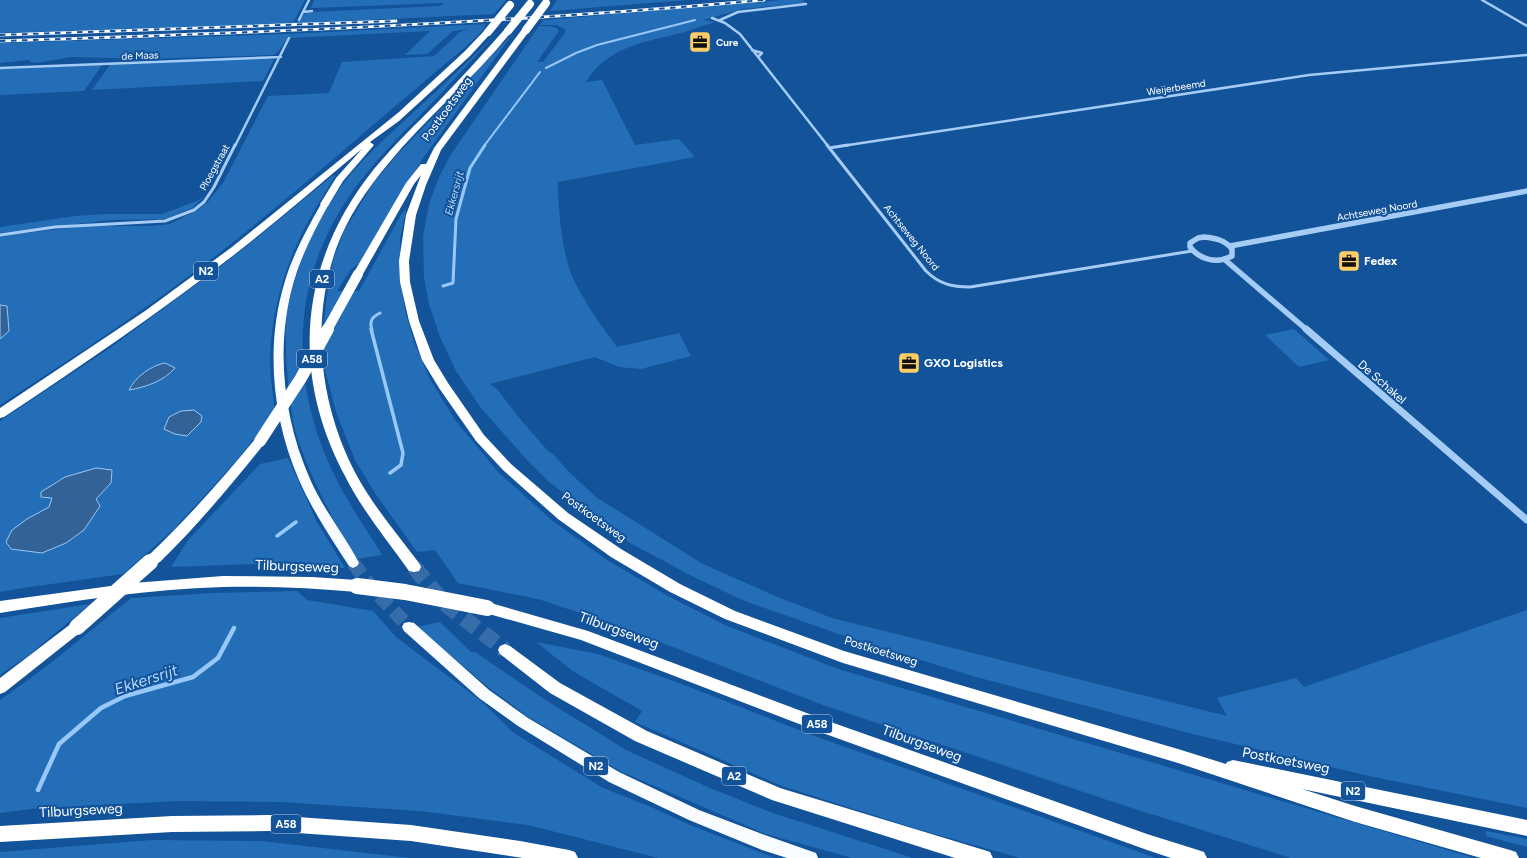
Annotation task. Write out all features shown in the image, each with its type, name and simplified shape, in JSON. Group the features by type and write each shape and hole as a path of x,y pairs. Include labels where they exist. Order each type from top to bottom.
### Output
{"highway":[{"name":"Postkoetsweg","path":"547,1 436,150 420,185 413,208 408,230 404,261 405,282 414,321 428,360 443,385 480,438 507,467 563,516 616,553 675,588 730,615 843,657 1178,756 1355,814 1510,858"},
{"name":"Postkoetsweg","path":"353,562 325,518 304,480 288,433 280,387 278,360 280,327 286,293 296,260 308,234 339,180 401,114 467,54 488,32 512,2"},
{"name":"Postkoetsweg","path":"414,567 364,499 344,463 326,414 317,376 314,317 318,292 327,258 338,232 354,203 369,182 392,153 508,31 532,2"},
{"name":"N2","path":"0,414 105,345 195,279 314,185 365,140 401,114"},
{"name":"A58","path":"0,686 77,627 112,597 188,526 218,493 260,441 302,378 358,274 410,183 436,150"},
{"name":"Tilburgseweg","path":"0,607 68,595 212,582 298,582 357,586 405,592 487,608 583,635 826,728 1198,858"},
{"name":"N2","path":"409,627 484,694 523,722 614,777 694,815 762,842 810,858"},
{"name":"A2","path":"505,650 555,688 640,736 778,795 984,858"},
{"name":"Postkoetsweg","path":"1178,756 1527,828"},
{"name":"Tilburgseweg","path":"0,834 172,824 269,823 411,833 520,849 569,858"}],"street":[{"path":"299,20 309,0"},
{"path":"1482,0 1527,26"},
{"path":"720,20 738,12 806,4"},
{"path":"303,12 312,11"},
{"name":"Achtseweg Noord","path":"712,18 720,20 733,27 926,271 941,283 953,287 970,287 1192,251"},
{"name":"Ploegstraat","path":"0,235 71,226 165,221 194,210 204,202 214,187 281,57 289,38"},
{"name":"Achtseweg Noord","path":"752,50 762,53 758,57"},
{"name":"Weijerbeemd","path":"828,148 1316,74 1527,55"},
{"name":"de Maas","path":"0,68 281,57"},
{"name":"Achtseweg Noord","path":"1230,246 1527,191"},
{"path":"1211,237 1230,246 1233,252 1228,258 1224,260 1217,260 1202,257 1192,251 1190,243 1198,238 1211,237"},
{"name":"De Schakel","path":"1224,260 1527,520"}],"shaded area":[{"path":"0,0 305,0 294,21 289,22 294,22 300,20 307,13 312,12 440,6 444,3 311,8 314,0 506,0 494,14 303,23 0,33"},
{"path":"557,0 688,0 550,11"},
{"path":"782,0 803,0 805,3 742,9 703,20 715,22 685,32 643,42 617,53 595,70 586,82 602,80 635,145 679,139 695,157 558,182 561,230 572,276 587,304 617,347 679,333 691,356 641,369 619,367 595,357 490,384 497,389 520,419 549,452 553,454 568,471 596,497 703,564 775,596 832,618 1227,716 1217,698 1296,678 1304,687 1527,610 1527,808 1369,776 1193,734 976,677 850,638 742,600 690,575 630,543 549,482 526,459 481,408 456,371 440,337 429,304 424,277 423,236 429,204 439,177 450,156 539,26 553,27 559,31 537,62 543,62 565,33 565,29 557,25 540,25 544,20"},
{"path":"486,24 483,28 485,28 469,44 299,188 213,258 123,323 0,405 0,339 9,331 7,309 0,305 0,236 87,226 151,226 170,224 196,211 207,203 223,183 268,96 329,93 342,62 434,56 460,32 468,29 453,31 427,54 405,55 430,31 288,38 277,53 273,55 147,59 72,57 36,63 30,62 30,60 0,63 0,43 287,34"},
{"path":"498,32 386,151 361,180 338,213 321,248 310,284 304,320 303,357 307,394 317,431 331,468 349,502 382,555 356,559 338,528 314,480 295,430 289,393 286,342 288,307 293,288 306,248 315,229 335,195 346,180 375,148"},
{"path":"514,32 423,158 363,261 351,269 337,291 359,291 402,213 406,210 400,239 400,280 405,310 414,342 430,379 455,420 499,473 554,522 607,560 670,597 725,625 838,669 1474,858 1291,858 1116,803 823,705 616,625 538,599 458,583 435,550 417,552 375,493 355,460 336,412 325,370 323,331 327,294 334,257 344,231 374,182 398,154"},
{"path":"267,58 274,60 263,81 92,90 111,63"},
{"path":"102,65 84,91 0,95 0,69"},
{"path":"336,175 310,218 295,248 279,294 273,327 270,359 275,411 238,459 174,529 123,574 0,592 0,421 110,348 201,281 242,250 332,176","holes":["65,477 111,483 96,499 100,506 84,530 66,543 27,519 49,507 53,498 41,492"]},
{"path":"204,197 192,208 165,219 110,220 0,233 0,227 75,216 105,214 162,214"},
{"path":"0,305 7,306 9,331 0,339"},
{"path":"1294,329 1329,360 1299,367 1265,335"},
{"path":"165,363 175,368 171,373 154,383 129,390 144,372"},
{"path":"194,410 202,416 201,422 187,436 175,434 164,429 169,417 181,411"},
{"path":"288,458 317,522 345,568 254,564 171,567 188,540 260,464"},
{"path":"96,468 112,470 111,483 96,499 100,506 84,530 66,543 42,553 11,549 6,542 12,530 27,519 49,507 52,498 41,497 41,492 65,477"},
{"path":"297,591 307,600 373,611 396,637 481,701 514,733 603,788 649,806 690,825 775,858 658,858 528,825 420,811 281,802 178,801 39,808 0,813 0,700 47,666 131,598 213,593"},
{"path":"90,604 29,655 0,675 0,618"},
{"path":"440,622 471,652 475,652 547,701 628,751 710,788 773,813 913,858 852,858 766,834 620,771 527,716 488,687 417,627"},
{"path":"536,642 598,654 687,686 812,735 1156,858 1020,858 914,828 782,786 635,722 642,711 574,672"},
{"path":"1486,831 1527,839 1527,847 1486,836"},
{"path":"152,840 261,841 410,858 0,858 0,852"}],"waterway":[{"name":"Ekkersrijt","path":"546,68 576,53 597,45 695,20"},
{"name":"Ekkersrijt","path":"484,146 540,72"},
{"name":"Ekkersrijt","path":"443,286 453,283 456,219 470,168 485,145"},
{"name":"Ekkersrijt","path":"372,330 372,320 380,313"},
{"name":"Ekkersrijt","path":"371,329 403,453 401,465 390,473"},
{"name":"Ekkersrijt","path":"277,536 296,522"},
{"name":"Ekkersrijt","path":"38,790 59,744 101,708 125,696 193,677 218,658 234,628"}],"tunnel":[{"path":"353,563 374,590 409,627"},
{"path":"414,567 444,603 505,650"}],"railway":[{"path":"0,41 478,21 764,0"},
{"path":"0,35 396,21"}],"place":[{"name":"Cure","path":"700,42"},
{"name":"Fedex","path":"1349,261"},
{"name":"GXO Logistics","path":"909,363"}]}
